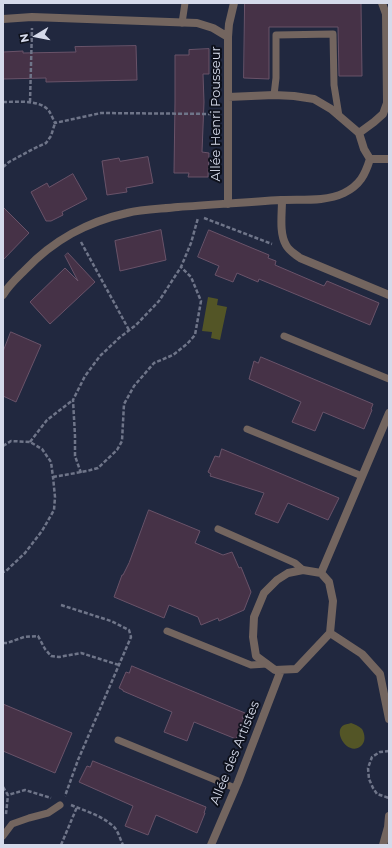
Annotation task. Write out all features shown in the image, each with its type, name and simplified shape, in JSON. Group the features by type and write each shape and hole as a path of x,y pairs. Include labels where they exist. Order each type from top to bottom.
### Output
{"street":[{"path":"228,37 229,24 234,3"},
{"path":"359,133 383,114 386,103 386,14 382,3"},
{"name":"Allée Henri Pousseur","path":"3,19 32,17 197,23 213,28 228,37 228,204"},
{"path":"3,295 10,285 53,244 75,231 103,220 127,212 158,208 282,200 326,199 342,194 354,187 366,172 370,159 364,149 359,133 331,109 314,99 274,95 228,97"},
{"path":"370,159 389,160"},
{"path":"282,200 283,237 290,251 300,258 389,295"},
{"path":"321,573 389,413"},
{"path":"303,570 321,573 329,582 333,601 330,634 296,669 275,670 256,656 253,637 254,617 264,594 277,580 288,573 303,570"},
{"path":"330,634 362,654 380,674 389,719"},
{"name":"Allée des Artistes","path":"210,845 235,788 281,670"},
{"path":"383,845 388,827 389,816"}],"lane":[{"path":"182,23 185,3"},
{"path":"274,95 276,78 276,35 333,34 334,85 340,116"},
{"path":"284,336 389,379"},
{"path":"247,428 362,476"},
{"path":"218,530 295,563 303,570"},
{"path":"167,631 251,665 267,664"},
{"path":"118,740 235,788"},
{"path":"3,836 12,824 48,813 62,803"}],"path":[{"path":"30,102 32,17"},
{"path":"3,102 30,102 41,105 48,110 55,123 51,136 46,143 3,167"},
{"path":"55,123 101,114 228,114"},
{"path":"30,442 47,420 73,400 85,376 100,356 136,325 160,301 181,267 191,243 199,216 290,251"},
{"path":"75,231 129,330"},
{"path":"54,477 81,473 98,468 117,450 122,441 124,404 134,386 154,364 174,355 195,335 201,301 191,277 181,267"},
{"path":"73,400 75,436 74,456 81,473"},
{"path":"3,446 11,442 30,442 42,449 51,462 54,477 55,497 54,510 38,537 24,553 6,571 3,572"},
{"path":"61,605 111,621 129,630 131,637 78,760 62,803"},
{"path":"3,643 24,637 38,636 45,649 51,656 59,657 81,653 119,665"},
{"path":"389,751 380,752 372,757 368,768 369,779 377,794 389,798"},
{"path":"61,845 77,807"}],"green space":[{"path":"208,297 218,299 217,305 227,307 220,340 211,338 212,332 202,331"},
{"path":"351,723 362,729 364,736 363,744 356,749 347,746 343,742 340,732 341,728"}],"building":[{"path":"245,3 361,3 362,76 339,76 338,27 269,27 269,79 244,78"},
{"path":"136,46 137,80 46,82 46,78 3,79 3,52 76,52 75,47"},
{"path":"209,49 209,74 203,74 204,102 202,152 209,153 208,177 188,177 189,173 174,173 175,55 189,55 189,50"},
{"path":"148,157 153,183 126,188 127,192 107,195 102,161 119,158 120,161"},
{"path":"73,174 87,199 62,212 63,215 51,221 46,221 31,192 47,183 49,187"},
{"path":"3,207 29,233 3,260"},
{"path":"161,230 166,260 120,271 115,241"},
{"path":"209,230 269,255 268,258 276,261 275,265 324,286 327,281 379,303 370,325 259,279 258,282 237,273 233,282 215,275 219,266 198,257"},
{"path":"68,253 95,282 50,324 30,302 65,268 78,281 65,256"},
{"path":"11,332 41,345 16,402 3,396 3,352"},
{"path":"261,357 373,404 364,429 323,412 315,431 292,422 301,402 249,379 254,361 258,363"},
{"path":"222,449 339,498 328,520 288,503 278,523 255,514 264,493 210,476 211,474 208,472 215,456 219,457"},
{"path":"149,510 200,531 195,543 223,555 232,552 239,568 241,567 251,592 244,610 219,621 218,618 201,625 198,617 169,605 164,618 114,597 122,575 129,563"},
{"path":"132,666 245,713 236,739 194,722 187,741 164,732 172,712 119,688 126,672 129,673"},
{"path":"3,704 72,733 55,773 3,751"},
{"path":"93,761 206,807 197,833 156,815 148,835 125,826 133,806 79,782 87,766 90,767"}]}
